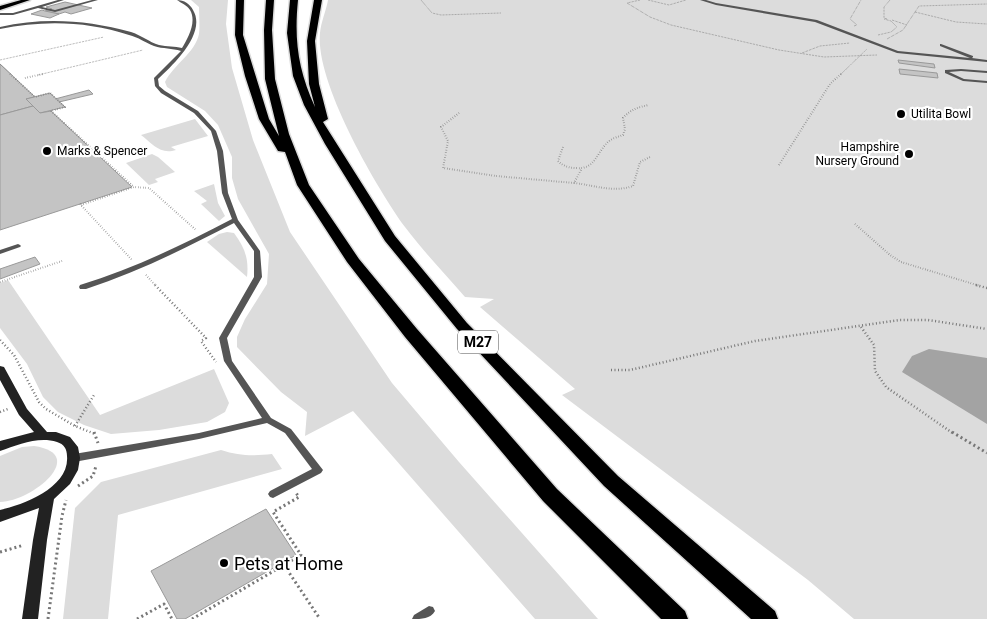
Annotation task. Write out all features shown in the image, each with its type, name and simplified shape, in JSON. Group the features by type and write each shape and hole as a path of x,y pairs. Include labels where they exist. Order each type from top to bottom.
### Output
{"highway":[{"name":"M27","path":"240,0 239,35 264,119 303,185 354,262 411,333 537,480 557,502 677,619"},
{"name":"M27","path":"270,0 268,30 270,80 284,134 303,185"},
{"name":"M27","path":"294,0 291,33 298,76 309,105 330,144 390,238 462,326 611,481 767,619"},
{"name":"M27","path":"318,0 311,50 314,84 330,144"}],"main road":[{"path":"0,3 11,0"},
{"path":"0,8 27,0"},
{"path":"0,370 23,412 43,435"},
{"path":"0,446 27,437 43,435 56,437 66,442 72,449 74,458 71,471 62,484 48,497 31,507 0,516"},
{"path":"30,619 40,540 48,497"}],"lane":[{"path":"0,14 13,14 62,0"},
{"path":"36,7 55,12 96,0"},
{"path":"179,0 190,6 194,12 190,37 183,51 156,79 157,86 163,92 196,112 213,131 220,151 225,194 236,220 257,251 258,277 223,338 228,361 268,420 288,431 318,470 273,494"},
{"path":"702,0 816,21 862,40 898,52 986,61"},
{"path":"13,14 33,22"},
{"path":"0,28 33,22 70,22 125,32 160,46 177,47 183,51"},
{"path":"171,64 172,54 177,47 190,37"},
{"path":"941,45 986,61"},
{"path":"987,72 947,71 948,75 963,80 987,82"},
{"path":"83,287 140,268 236,220"},
{"path":"0,252 18,246"},
{"path":"74,458 198,436 268,420"},
{"path":"418,619 430,611"}],"path":[{"path":"420,0 432,13 441,15 500,13"},
{"path":"640,0 627,4 649,18 665,24 801,54 830,57 862,55"},
{"path":"648,0 669,5 686,0"},
{"path":"841,30 856,25 850,19 861,0"},
{"path":"890,0 884,7 884,18 907,25"},
{"path":"943,4 946,0"},
{"path":"911,18 919,6 987,4"},
{"path":"915,12 956,22 987,24"},
{"path":"801,54 820,46 849,44 895,30 896,27 891,21 884,19"},
{"path":"0,60 125,32"},
{"path":"25,78 160,46"},
{"path":"779,165 830,84 859,58"},
{"path":"0,64 35,97 50,94 65,107 51,111 134,187"},
{"path":"563,147 558,161 560,164 568,168 581,170 589,168 608,142 623,135 623,118 626,114 632,109 648,105"},
{"path":"459,113 441,128 448,141 443,168 496,176 628,189 633,186 640,162 650,157"},
{"path":"574,183 581,170"},
{"path":"204,237 149,188 134,187 81,204 206,338 201,341 215,362 228,361"},
{"path":"855,224 890,255 901,262 987,288"},
{"path":"0,282 62,261"},
{"path":"611,370 630,370 755,341 900,320 928,320 987,329"},
{"path":"861,327 874,345 875,370 886,387 938,424 987,453"},
{"path":"75,426 94,395"},
{"path":"192,619 301,555 273,512 299,497 291,485"},
{"path":"284,565 320,619"},
{"path":"137,619 164,604 172,619"}],"shaded area":[{"path":"191,0 228,0 226,24 232,68 253,140 290,232 392,383 598,619 535,619 353,411 305,436 307,412 281,392 237,347 237,337 245,319 267,284 269,254 238,199 232,178 232,157 218,125 205,111 167,87 165,82 197,41 199,34 199,7"},
{"path":"328,0 987,0 987,619 854,619 808,580 562,395 575,389 480,307 494,299 465,297 412,236 379,187 350,133 327,78 321,54 320,33"},
{"path":"195,119 208,136 171,147 176,150 161,150 141,135"},
{"path":"152,154 175,172 155,179 158,182 149,185 126,163"},
{"path":"214,184 218,203 225,216 219,221 201,204 207,201 194,191"},
{"path":"234,233 241,244 247,259 247,277 207,242 219,234"},
{"path":"8,280 100,415 214,369 229,403 225,412 207,422 159,430 111,434 84,425 58,412 43,397 27,364 0,328 0,283"},
{"path":"929,349 987,358 987,424 902,372 912,356"},
{"path":"34,446 50,451 57,458 56,467 50,477 27,494 13,500 0,502 0,456 22,447"},
{"path":"221,450 246,455 272,454 282,469 118,515 108,619 63,619 75,508 101,482"}],"building":[{"path":"65,2 92,8 71,14 45,11 52,9 46,7"},
{"path":"42,10 59,14 50,18 31,14"},
{"path":"898,60 934,64 935,68 899,63"},
{"path":"0,64 35,97 26,99 33,106 0,115"},
{"path":"899,69 937,73 938,78 900,74"},
{"path":"89,90 93,94 59,102 55,99"},
{"path":"50,93 65,107 40,113 26,99"},
{"name":"Marks & Spencer","path":"33,106 40,113 51,111 132,187 0,230 0,115"},
{"path":"35,257 40,264 0,279 0,269"},
{"name":"Pets at Home","path":"266,509 296,555 185,619 177,619 151,571"}],"place":[{"name":"Utilita Bowl","path":"901,114"},
{"name":"Marks & Spencer","path":"47,151"},
{"name":"Hampshire Nursery Ground","path":"909,154"},
{"name":"Pets at Home","path":"224,563"}]}
